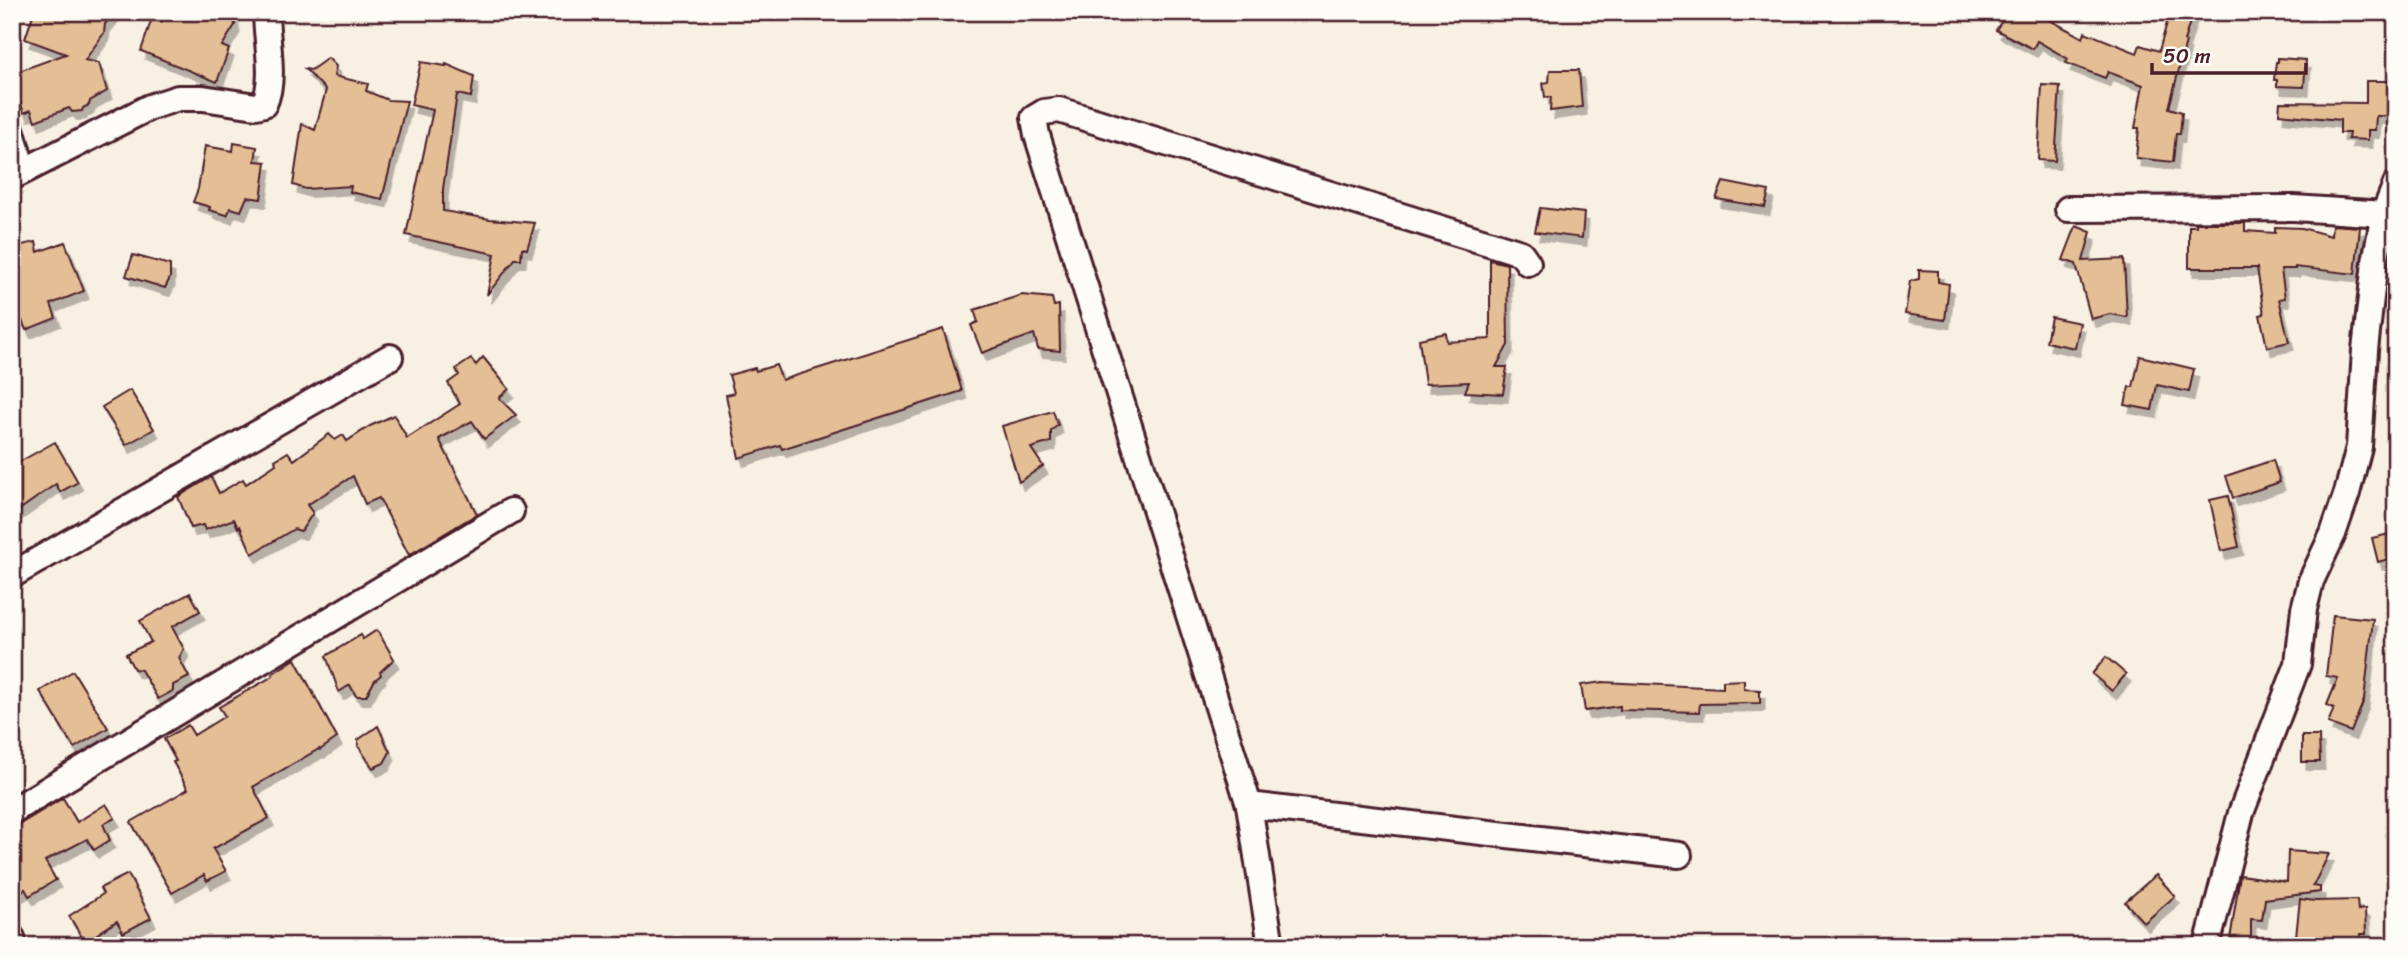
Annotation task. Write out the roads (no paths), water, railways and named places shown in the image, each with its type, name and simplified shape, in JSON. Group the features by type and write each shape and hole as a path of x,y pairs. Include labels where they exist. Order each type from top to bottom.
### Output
{"street":[{"path":"12,132 18,174 150,107 178,99 203,98 256,106 264,104 268,96 270,74 265,12"},
{"path":"1271,946 1249,805 1041,148 1034,118 1044,112 1059,110 1521,253 1528,263"},
{"path":"2207,946 2241,813 2298,664 2304,609 2311,581 2333,534 2359,447 2365,350 2375,262 2384,214 2396,184"},
{"path":"2068,209 2294,208 2384,214"},
{"path":"12,575 390,357"},
{"path":"12,811 511,511"},
{"path":"1249,805 1679,855"},
{"path":"12,938 14,946"}]}
